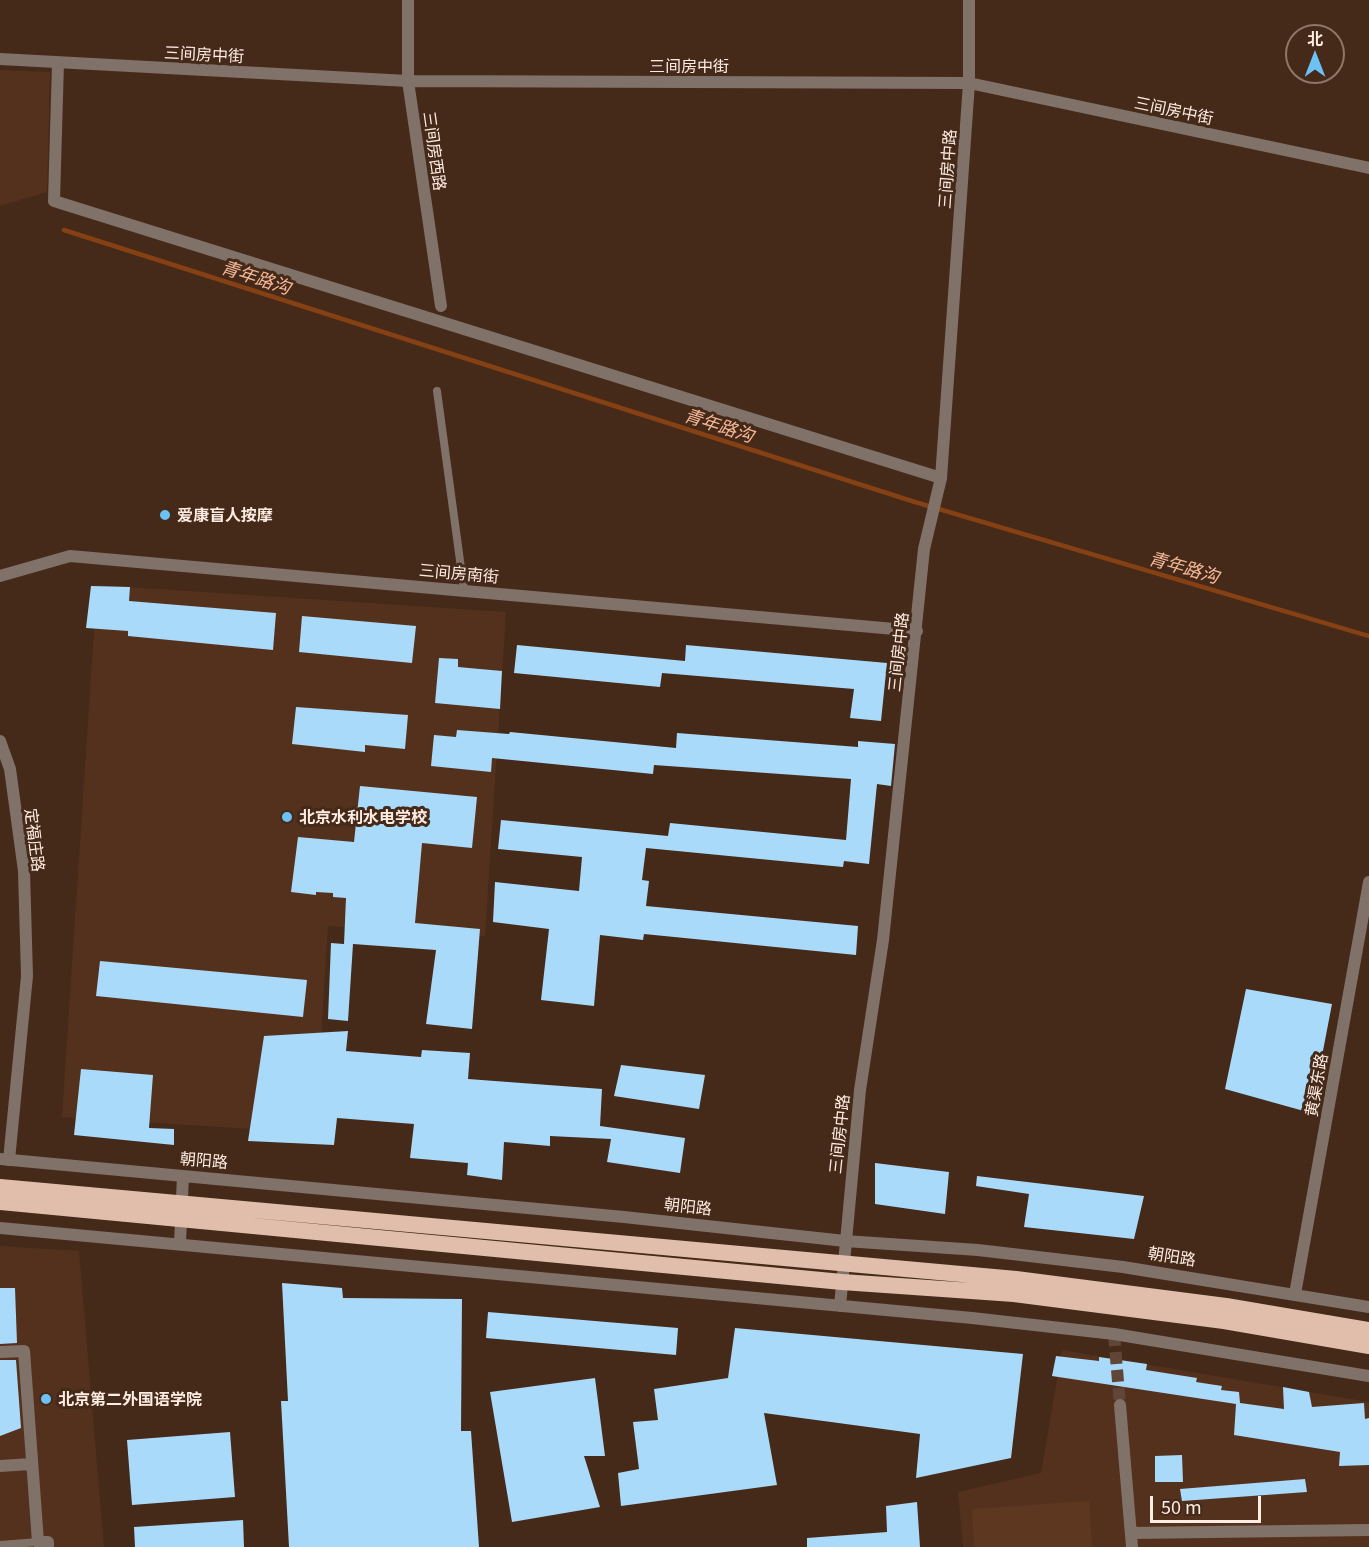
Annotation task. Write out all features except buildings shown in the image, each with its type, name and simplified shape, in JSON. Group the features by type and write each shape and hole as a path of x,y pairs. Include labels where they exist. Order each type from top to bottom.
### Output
{"highway":[{"path":"0,1187 181,1211 842,1282 1026,1296 1224,1321 1369,1346"},
{"path":"0,1202 181,1211 843,1263 1120,1292 1226,1306 1369,1330"}],"street":[{"name":"三间房西路","path":"408,0 408,81 441,306"},
{"name":"三间房中路","path":"840,1306 860,1090 883,940 926,535 940,482 969,83 969,0"},
{"name":"三间房中街","path":"0,59 408,81 969,83 1369,168"},
{"path":"58,63 54,201 940,482"},
{"name":"三间房南街","path":"0,576 70,556 917,631"},
{"name":"定福庄路","path":"0,741 10,769 24,871 27,976 4,1160"},
{"name":"黄渠东路","path":"1295,1294 1369,882"},
{"name":"朝阳路","path":"4,1160 624,1217 845,1241 978,1250 1112,1266 1369,1307"},
{"path":"180,1244 183,1176"},
{"path":"0,1228 840,1306 1114,1334 1369,1376"},
{"path":"0,1352 24,1351 31,1464 43,1545"},
{"path":"1120,1405 1132,1547"},
{"path":"0,1466 31,1464"},
{"path":"1131,1533 1369,1530"}],"lane":[{"path":"437,391 464,590"},
{"path":"0,1545 43,1545"}],"shaded area":[{"path":"0,70 50,72 47,192 0,206"},
{"name":"北京水利水电学校","path":"97,585 506,612 485,936 328,926 315,1133 62,1117"},
{"name":"北京第二外国语学院","path":"0,1246 79,1251 104,1547 0,1547"},
{"path":"1062,1350 1369,1402 1369,1547 963,1547 958,1492 1041,1473"},
{"path":"1089,1501 1092,1547 974,1547 972,1509"}],"waterway":[{"name":"青年路沟","path":"64,230 915,502 1369,636"}],"tunnel":[{"path":"1114,1334 1120,1405"}],"place":[{"name":"爱康盲人按摩","path":"165,515"},
{"name":"北京水利水电学校","path":"287,817"},
{"name":"北京第二外国语学院","path":"46,1399"}]}
